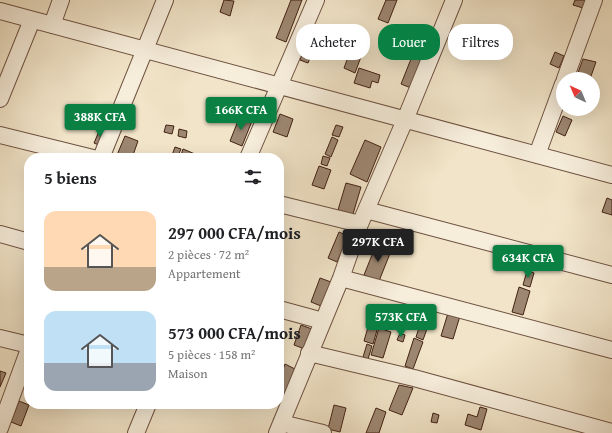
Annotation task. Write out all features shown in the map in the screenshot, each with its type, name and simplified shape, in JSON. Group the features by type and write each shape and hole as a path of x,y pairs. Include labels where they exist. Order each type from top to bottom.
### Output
{"street":[{"path":"52,25 61,0"},
{"path":"103,153 144,50 166,0"},
{"path":"250,153 316,0"},
{"path":"284,404 323,321 341,278 363,217 406,120 454,0"},
{"path":"568,72 594,0"},
{"path":"0,12 612,174"},
{"path":"0,98 32,20"},
{"path":"537,155 556,103"},
{"path":"0,135 73,153"},
{"path":"284,205 363,217 612,275"},
{"path":"0,234 24,241"},
{"path":"341,278 612,350"},
{"path":"284,311 323,321"},
{"path":"0,338 24,344"},
{"path":"309,353 414,378 611,431"},
{"path":"0,428 24,363"},
{"path":"136,433 146,409"},
{"path":"283,409 279,428 323,433"}],"building":[{"path":"224,0 234,1 230,16 220,12"},
{"path":"291,0 302,0 286,42 276,38"},
{"path":"386,0 397,0 388,23 378,19"},
{"path":"575,0 586,0 583,8 573,5"},
{"path":"555,52 564,56 559,68 550,64"},
{"path":"583,59 596,62 592,72 578,72"},
{"path":"300,60 309,60 308,63"},
{"path":"347,60 360,60 355,73 344,68"},
{"path":"411,60 422,60 411,88 401,84"},
{"path":"359,68 380,75 378,83 372,81 370,88 354,83"},
{"path":"280,114 293,119 287,137 273,132"},
{"path":"240,116 252,121 242,146 230,141"},
{"path":"563,116 572,120 565,136 556,132"},
{"path":"166,125 174,126 172,134 164,132"},
{"path":"336,125 343,127 339,137 332,135"},
{"path":"100,129 107,132 101,146 94,143"},
{"path":"179,129 187,131 186,138 178,136"},
{"path":"125,136 138,141 134,153 118,153"},
{"path":"332,137 338,140 331,157 325,154"},
{"path":"365,140 381,147 367,182 350,174"},
{"path":"175,147 181,149 179,153 173,153"},
{"path":"183,149 193,153 182,153"},
{"path":"323,156 330,158 327,166 321,164"},
{"path":"319,166 331,170 324,189 312,185"},
{"path":"346,183 361,187 353,214 338,210"},
{"path":"607,198 612,200 612,215 602,212"},
{"path":"339,232 348,236 337,262 328,258"},
{"path":"376,245 391,251 379,281 364,275"},
{"path":"527,271 534,273 530,287 523,285"},
{"path":"320,278 331,282 321,306 311,302"},
{"path":"519,287 530,291 523,315 512,312"},
{"path":"414,302 426,307 421,318 410,314"},
{"path":"426,307 434,309 423,340 416,337"},
{"path":"448,313 460,316 453,339 441,336"},
{"path":"301,325 312,329 305,349 294,345"},
{"path":"368,327 377,330 373,344 364,341"},
{"path":"379,328 391,332 383,358 371,355"},
{"path":"400,333 405,335 403,342 397,340"},
{"path":"414,338 423,342 413,369 405,366"},
{"path":"367,344 372,346 368,359 363,357"},
{"path":"285,364 295,369 285,394 284,394"},
{"path":"0,371 6,373 0,387"},
{"path":"399,385 413,388 402,415 389,410"},
{"path":"19,401 24,403 24,409 27,409 21,426 11,422"},
{"path":"334,405 346,408 340,432 328,429"},
{"path":"480,407 487,409 481,430 465,425 468,414 477,417"},
{"path":"376,408 386,412 379,433 366,433"},
{"path":"433,413 439,415 437,423 431,422"}]}
